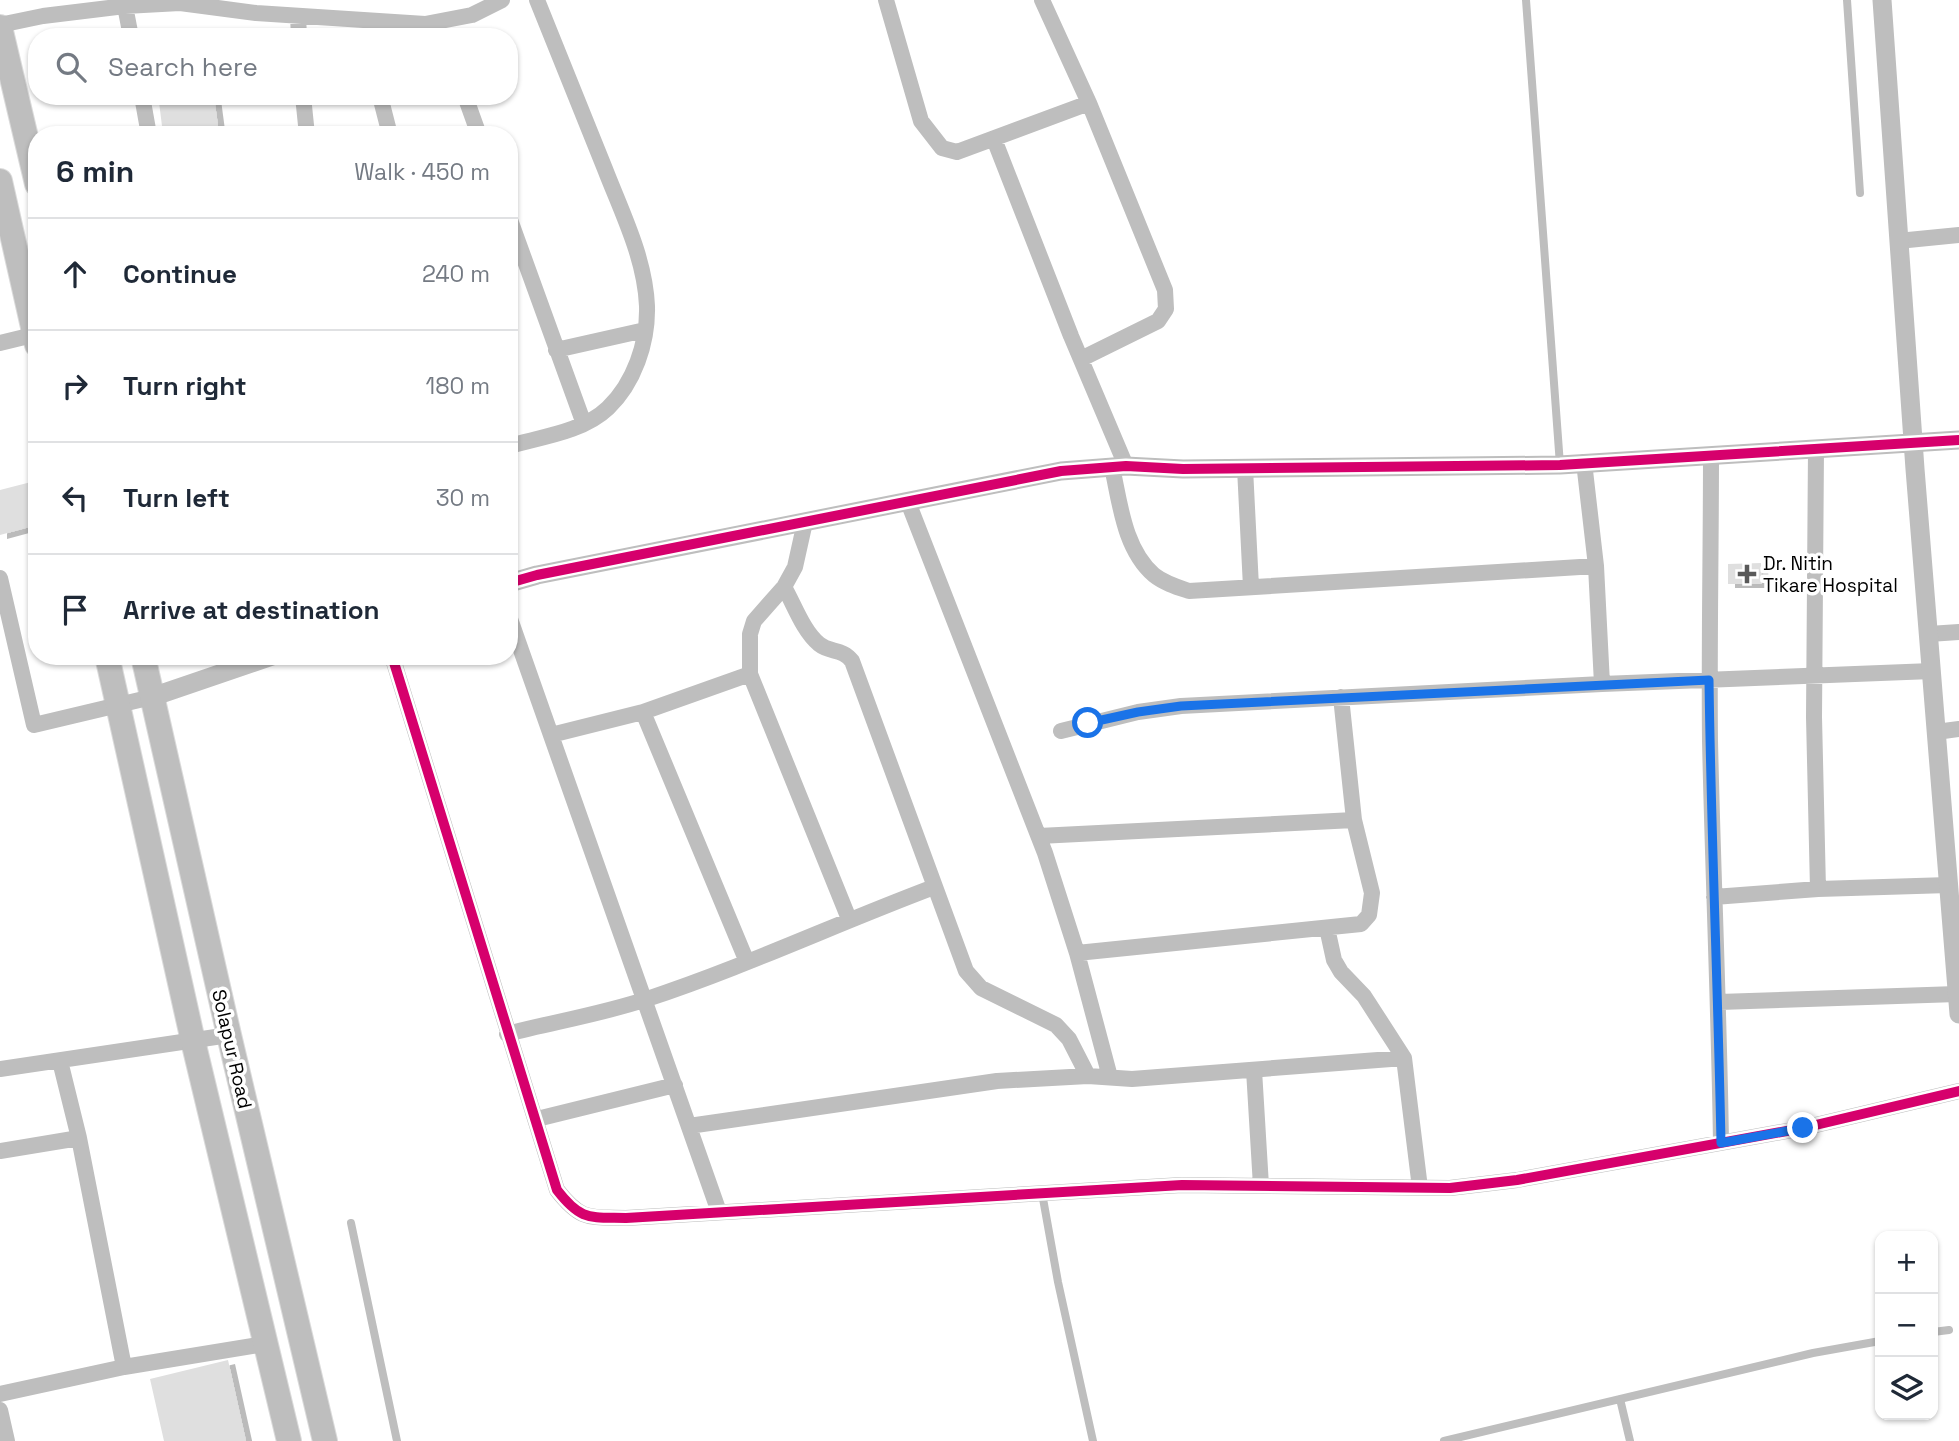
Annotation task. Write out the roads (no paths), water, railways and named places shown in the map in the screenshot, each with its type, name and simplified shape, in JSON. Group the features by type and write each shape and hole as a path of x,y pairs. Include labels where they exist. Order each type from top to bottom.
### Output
{"main road":[{"path":"0,26 28,146"},
{"path":"0,181 28,303"},
{"name":"Solapur Road","path":"109,665 193,1041 289,1441"},
{"name":"Solapur Road","path":"145,665 325,1441"}],"street":[{"path":"442,28 502,0"},
{"path":"518,443 584,424 606,410 622,392 637,366 647,309 645,283 633,240 537,0"},
{"path":"886,0 920,121 942,148 957,152 1089,103"},
{"path":"1042,0 1089,103 1166,290 1166,309 1158,321 1081,359"},
{"path":"1719,1002 1958,1004 1949,886 1952,829 1936,732 1882,0"},
{"path":"0,26 43,16 180,1 256,13 425,24 437,28"},
{"path":"125,6 129,28"},
{"path":"298,16 299,28"},
{"path":"362,20 364,28"},
{"path":"144,105 147,126"},
{"path":"304,105 306,126"},
{"path":"382,105 388,126"},
{"path":"468,105 476,126"},
{"path":"994,139 1081,359 1119,467 1124,528 1152,574 1167,584 1189,591 1596,566"},
{"path":"1898,241 1959,235"},
{"path":"518,242 584,424"},
{"path":"556,350 645,330"},
{"path":"0,343 28,339"},
{"path":"518,580 1061,471 1119,467 1183,469 1560,465 1959,440"},
{"path":"1816,449 1818,889"},
{"path":"1711,455 1709,680 1721,1143"},
{"path":"1584,462 1596,566 1601,684"},
{"path":"1245,468 1251,587"},
{"path":"908,502 1039,836 1077,953 1110,1077"},
{"path":"805,522 799,556 784,587 754,621 750,634 750,674 849,919"},
{"path":"0,578 34,725 152,697 242,665"},
{"path":"784,587 813,637 827,649 847,654 852,661 966,971 981,988 1056,1025 1069,1039 1088,1076"},
{"path":"1929,635 1959,632"},
{"path":"518,642 719,1212"},
{"path":"395,665 557,1190 568,1205 586,1217 626,1218 1182,1185 1450,1188 1517,1180 1803,1128 1959,1091"},
{"path":"1061,731 1138,712 1181,706 1601,684 1932,671"},
{"path":"551,735 643,712 750,674"},
{"path":"1077,953 1361,924 1369,915 1371,894 1354,820 1341,697"},
{"path":"643,712 747,962"},
{"path":"1936,732 1959,729"},
{"path":"1039,836 1354,820"},
{"path":"1714,897 1818,889 1949,886"},
{"path":"507,1034 645,1000 934,887"},
{"path":"1327,928 1334,960 1340,972 1364,996 1404,1058 1420,1188"},
{"path":"0,1069 229,1035"},
{"path":"689,1126 997,1081 1088,1076 1132,1079 1404,1058"},
{"path":"60,1061 79,1138 124,1367"},
{"path":"1254,1070 1261,1186"},
{"path":"537,1119 675,1085"},
{"path":"0,1151 79,1138"},
{"path":"0,1394 124,1367 265,1344"},
{"path":"0,1410 7,1441"}],"lane":[{"path":"1526,0 1560,465"},
{"path":"1847,0 1860,193"},
{"path":"1042,1193 1058,1282 1093,1441"},
{"path":"351,1223 397,1441"},
{"path":"1938,1331 1950,1329"},
{"path":"1444,1441 1813,1353 1875,1342"},
{"path":"1620,1399 1630,1441"}],"place":[{"name":"Dr. Nitin Tikare Hospital","path":"1747,574"}]}
